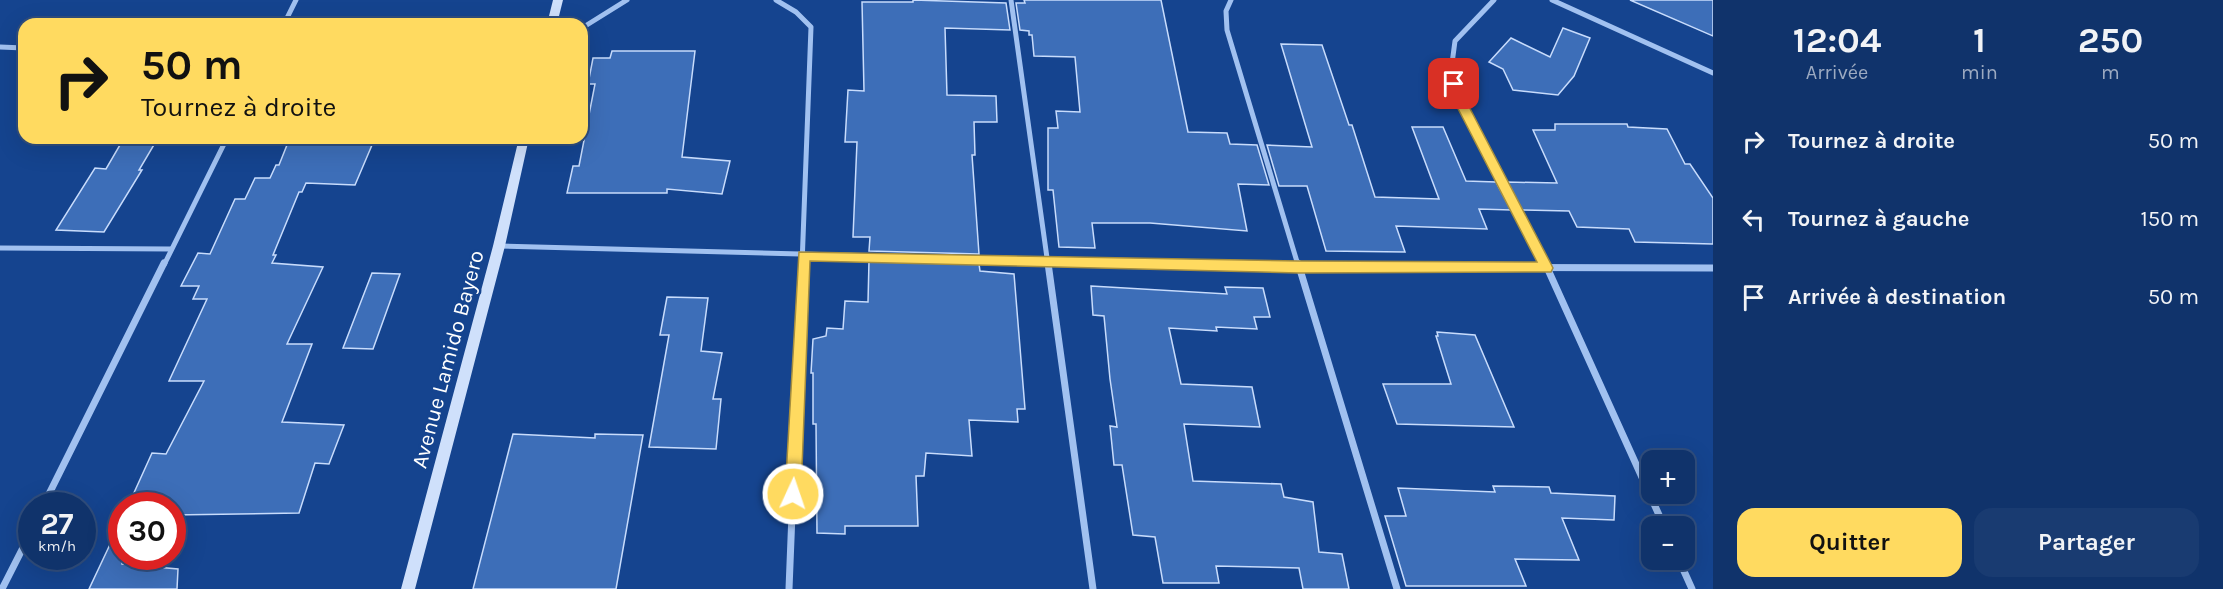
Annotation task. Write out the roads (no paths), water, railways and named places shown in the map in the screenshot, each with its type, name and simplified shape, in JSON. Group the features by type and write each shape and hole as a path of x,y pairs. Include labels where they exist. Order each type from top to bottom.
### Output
{"street":[{"path":"287,18 296,0"},
{"path":"554,18 558,0"},
{"path":"588,24 627,0"},
{"path":"776,0 796,12 811,27 804,255 789,589"},
{"path":"1011,0 1093,589"},
{"path":"1231,0 1226,11 1227,30 1397,589"},
{"path":"1494,0 1455,41 1451,71 1458,97 1547,268 1659,516"},
{"path":"1552,0 1713,73"},
{"path":"0,47 18,48"},
{"path":"51,492 224,144"},
{"name":"Avenue Lamido Bayero","path":"408,589 499,246 523,144"},
{"path":"499,246 1298,267 1713,268"},
{"path":"0,248 171,249"},
{"path":"2,585 18,556"},
{"path":"1683,570 1692,589"}]}
